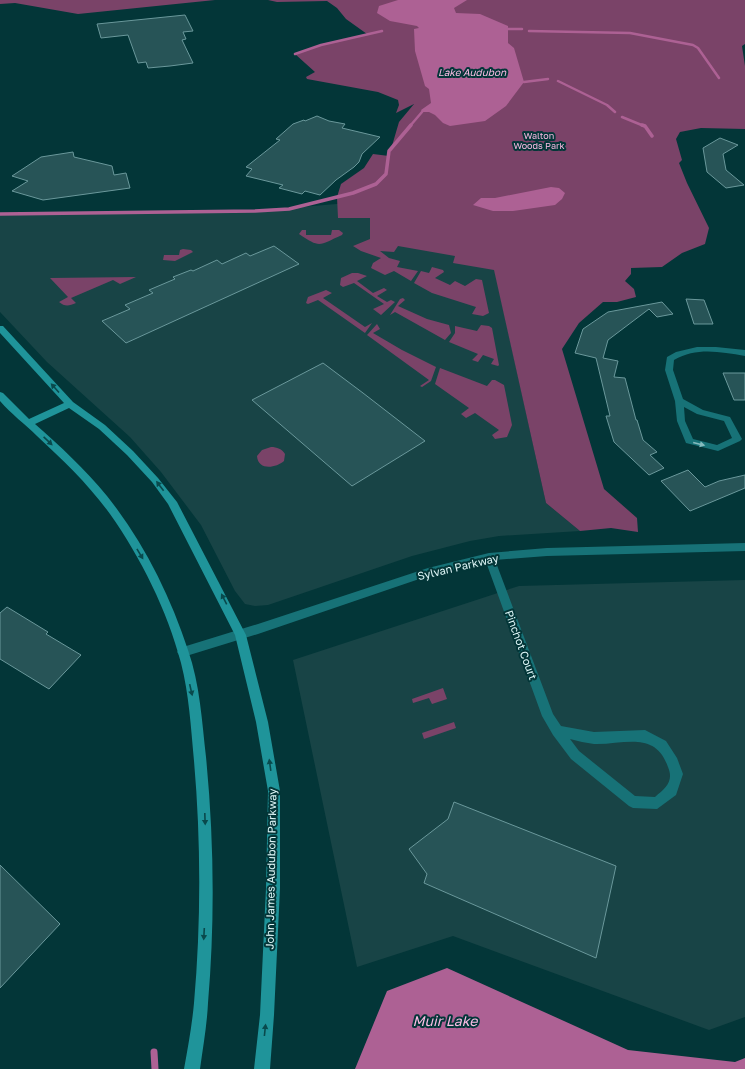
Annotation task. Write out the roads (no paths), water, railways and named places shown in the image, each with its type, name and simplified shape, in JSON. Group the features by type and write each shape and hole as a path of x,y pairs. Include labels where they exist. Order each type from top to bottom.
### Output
{"main road":[{"name":"John James Audubon Parkway","path":"0,328 70,404 102,427 130,453 155,480 172,502 213,578 240,635 262,722 274,792 274,888 262,1069"},
{"path":"0,395 12,409 94,486 120,521 146,564 166,608 183,652 193,698 203,789 207,877 201,1004 192,1069"},
{"path":"28,423 70,404"}],"street":[{"path":"679,401 700,412 727,419 737,438 718,448 689,441 681,421 679,401 669,370 670,359 680,352 700,348 745,352"},
{"name":"Sylvan Parkway","path":"183,652 240,635 428,572 489,557 547,552 745,547"},
{"name":"Pinchot Court","path":"489,557 548,716 557,732 575,756 633,802 657,803 672,792 677,774 673,762 662,745 645,736 594,738 557,732"}],"water":[{"name":"Lake Audubon","path":"398,0 467,0 454,8 456,13 480,14 508,26 508,43 514,48 524,82 506,106 485,121 450,126 443,123 435,115 429,112 422,112 421,110 431,103 429,89 425,86 415,51 414,29 419,28 417,26 390,21 377,13 379,6"},
{"path":"551,187 559,188 565,193 562,199 555,205 513,211 493,211 473,205 481,198 495,198"},
{"name":"Muir Lake","path":"447,968 628,1050 735,1062 745,1058 745,1069 355,1069 387,991"}],"waterway":[{"path":"508,29 522,29"},
{"path":"295,54 321,45 382,31"},
{"path":"529,31 630,33 693,45 698,48 719,78"},
{"path":"524,82 548,79"},
{"path":"558,81 607,105 615,112"},
{"path":"410,126 422,112"},
{"path":"622,117 644,126"},
{"path":"0,214 255,211 289,209 353,193 376,184 386,174 389,151 411,125"},
{"path":"642,125 645,126 652,136"},
{"path":"154,1052 155,1069"}],"park label":[{"name":"Walton Woods Park","path":"539,142"}]}
